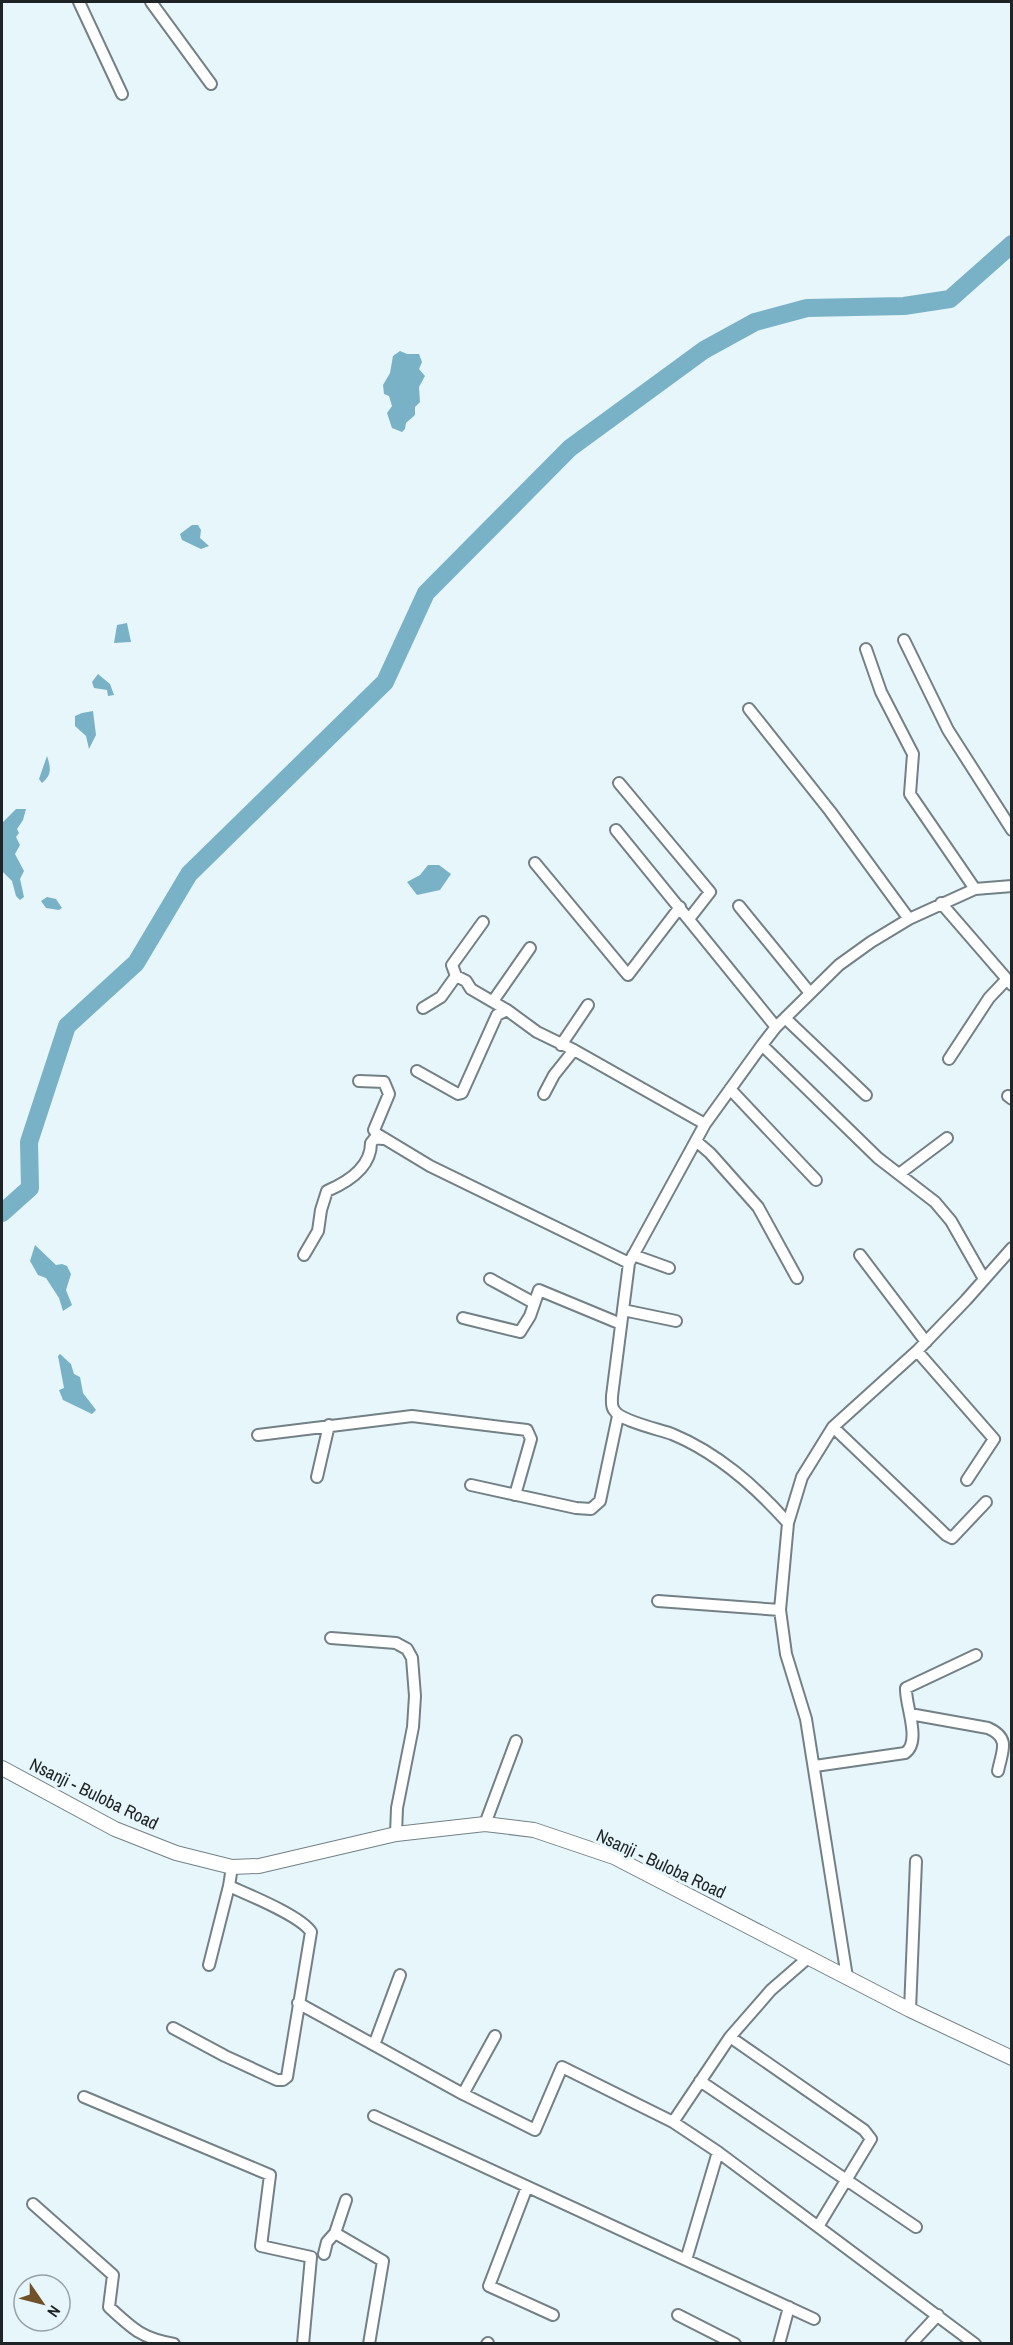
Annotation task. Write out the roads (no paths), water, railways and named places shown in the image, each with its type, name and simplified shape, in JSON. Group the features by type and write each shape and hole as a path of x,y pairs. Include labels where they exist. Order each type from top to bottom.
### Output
{"main road":[{"name":"Nsanji - Buloba Road","path":"2,1768 116,1829 176,1853 232,1867 259,1866 396,1834 485,1824 534,1830 614,1857 910,2010 1011,2058"}],"street":[{"path":"79,2 122,94"},
{"path":"151,2 211,84"},
{"path":"904,640 948,730 1011,830"},
{"path":"866,649 881,692 913,754 910,794 975,889"},
{"path":"750,709 830,811 909,919"},
{"path":"619,783 710,892 689,919"},
{"path":"616,830 776,1027"},
{"path":"535,863 628,975 680,907"},
{"path":"788,1523 761,1492 705,1450 673,1435 618,1416 612,1408 631,1259 705,1124 776,1027 838,965 909,919 941,903 975,889 1011,886"},
{"path":"941,903 1009,982 989,998 949,1059"},
{"path":"739,906 810,993"},
{"path":"483,922 452,965 456,976 466,981 471,989 507,1010 537,1032 705,1124"},
{"path":"493,1001 530,948"},
{"path":"423,1008 441,997 456,976"},
{"path":"561,1045 588,1005"},
{"path":"417,1071 458,1094 462,1093 497,1015 507,1010"},
{"path":"785,1018 866,1095"},
{"path":"762,1045 878,1158 935,1202 951,1221 984,1279"},
{"path":"544,1094 554,1075 573,1050"},
{"path":"359,1081 384,1082 389,1094 374,1130 383,1139 430,1166 631,1259 669,1268"},
{"path":"730,1089 816,1180"},
{"path":"304,1255 318,1231 327,1191 363,1168 371,1154 371,1143 375,1138 383,1139"},
{"path":"899,1173 947,1138"},
{"path":"696,1142 710,1153 758,1207 797,1278"},
{"path":"847,1977 815,1766 806,1719 786,1654 780,1610 788,1523 802,1477 833,1427 926,1342 1011,1248"},
{"path":"860,1255 926,1342"},
{"path":"490,1279 534,1303"},
{"path":"463,1318 520,1332 530,1316 539,1290 621,1324"},
{"path":"623,1310 676,1321"},
{"path":"917,1351 994,1439 967,1480"},
{"path":"258,1435 412,1416 527,1430 531,1438 515,1495"},
{"path":"471,1485 576,1508 591,1509 600,1501 618,1416"},
{"path":"317,1477 329,1425"},
{"path":"833,1427 952,1538 986,1502"},
{"path":"658,1601 780,1610"},
{"path":"331,1638 396,1643 407,1649 412,1658 415,1696 413,1727 397,1809 396,1834"},
{"path":"815,1766 905,1753 911,1748 912,1742 906,1688 976,1655"},
{"path":"910,1714 988,1728 998,1732 1004,1743 998,1771"},
{"path":"485,1824 516,1741"},
{"path":"910,2010 916,1861"},
{"path":"209,1965 230,1886 232,1867"},
{"path":"173,2028 225,2056 280,2081 287,2077 298,2003 312,1936 310,1930 288,1915 230,1886"},
{"path":"673,2122 730,2037 771,1990 809,1957"},
{"path":"374,2045 400,1976"},
{"path":"298,2003 463,2094 535,2130 562,2067 673,2122 819,2225 975,2343"},
{"path":"463,2094 495,2036"},
{"path":"730,2037 870,2136 871,2139 819,2225"},
{"path":"700,2081 916,2227"},
{"path":"84,2097 270,2175 261,2246 311,2257 303,2343"},
{"path":"374,2116 814,2319"},
{"path":"686,2260 718,2152"},
{"path":"527,2187 489,2286 553,2315"},
{"path":"324,2254 327,2242 335,2233 346,2200"},
{"path":"33,2204 113,2275 110,2307 136,2332 152,2340 174,2343"},
{"path":"335,2233 383,2261 369,2343"},
{"path":"779,2343 789,2307"},
{"path":"678,2315 735,2343"},
{"path":"911,2343 938,2315"}],"water":[{"path":"400,351 407,354 419,354 422,362 419,369 425,376 419,387 420,402 415,407 415,415 406,423 402,432 392,428 387,413 392,406 389,396 384,394 383,385 390,373 393,356"},
{"path":"192,525 198,525 201,530 200,538 209,546 201,549 182,540 180,534"},
{"path":"127,623 131,642 114,643 117,625"},
{"path":"98,674 110,684 114,695 108,696 107,690 94,688 92,682"},
{"path":"93,711 96,735 89,749 86,736 75,726 75,716"},
{"path":"47,756 50,771 42,783 39,779"},
{"path":"16,809 26,809 16,837 20,845 15,854 24,871 20,879 24,897 20,900 16,896 12,881 2,871 2,823"},
{"path":"428,865 439,865 451,874 440,890 417,895 407,882 420,875"},
{"path":"47,897 56,899 62,908 59,910 46,908 41,901"},
{"path":"35,1245 56,1265 67,1266 71,1274 66,1290 72,1305 63,1311 59,1298 46,1278 38,1275 30,1261"},
{"path":"60,1354 71,1364 74,1374 80,1377 83,1393 96,1410 92,1414 63,1400 59,1390 64,1388 58,1356"}],"waterway":[{"path":"2,1213 30,1188 29,1142 67,1026 136,963 189,874 385,682 426,593 570,448 704,350 755,322 807,308 904,306 950,299 1012,244"}]}
